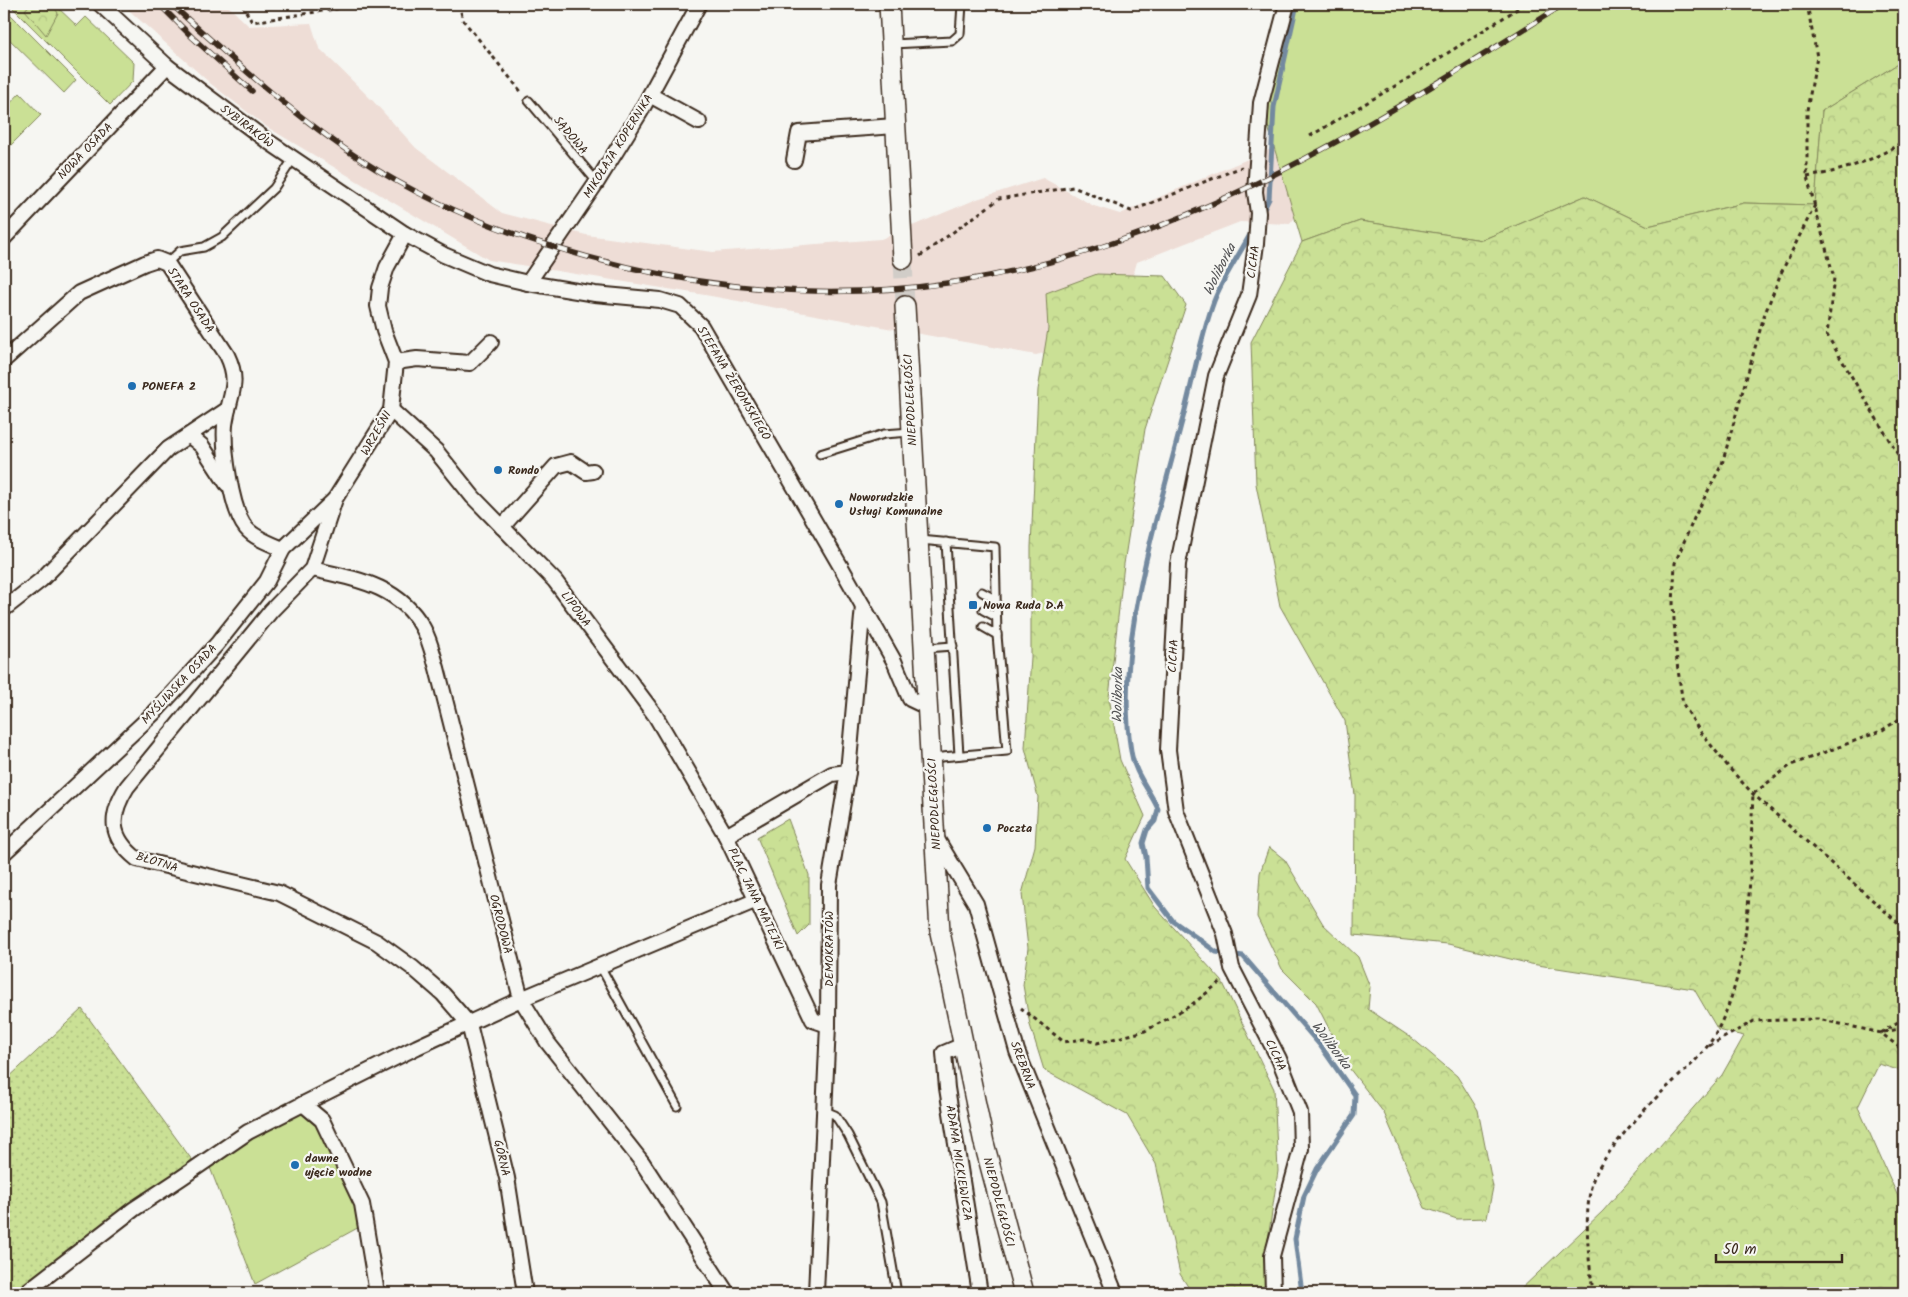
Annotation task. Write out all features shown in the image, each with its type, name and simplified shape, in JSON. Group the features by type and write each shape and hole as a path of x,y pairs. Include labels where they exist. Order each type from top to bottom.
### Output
{"street":[{"name":"SYBIRAKÓW","path":"100,4 167,66 293,159 405,234"},
{"name":"MIKOŁAJA KOPERNIKA","path":"528,283 597,182 650,95 699,4"},
{"path":"889,4 895,126 910,259"},
{"name":"CICHA","path":"1273,1293 1272,1256 1301,1149 1300,1112 1279,1060 1232,970 1225,934 1176,811 1168,750 1178,564 1216,376 1249,296 1258,213 1255,192 1259,160 1261,104 1287,4"},
{"name":"NOWA OSADA","path":"4,238 167,66"},
{"path":"650,95 699,122"},
{"path":"794,160 799,133 895,126"},
{"name":"STEFANA ŻEROMSKIEGO","path":"405,234 444,255 489,274 528,283 595,294 660,300 680,306 701,326 894,661 910,698 929,708"},
{"name":"WRZEŚNI","path":"312,570 335,499 391,410 396,362 384,331 378,306 380,288 387,267 405,234"},
{"path":"4,360 79,293 145,263 157,259 167,262"},
{"name":"STARA OSADA","path":"167,262 228,355 234,369 236,382 228,409 225,442 232,491 246,528 282,549"},
{"name":"NIEPODLEGŁOŚCI","path":"905,306 929,708 940,932 984,1143 1024,1293"},
{"path":"396,362 417,360 470,363 491,342"},
{"path":"4,609 41,580 168,449 228,409"},
{"name":"LIPOWA","path":"391,410 436,451 473,497 555,581 656,715 726,836"},
{"name":"STARA OSADA","path":"190,436 202,446 232,491"},
{"path":"502,527 556,466 571,462 586,472 592,471"},
{"name":"MYŚLIWSKA OSADA","path":"4,854 156,711 211,651 267,581 282,549 335,499"},
{"name":"OGRODOWA","path":"312,570 379,587 408,605 424,629 437,668 521,1000 548,1043 642,1162 728,1293"},
{"name":"BŁOTNA","path":"312,570 271,611 127,787 119,800 115,819 115,835 124,849 137,859 279,893 377,942 414,968 443,994 469,1024"},
{"name":"DEMOKRATÓW","path":"816,1293 828,1025 829,885 848,772 863,606"},
{"name":"PLAC JANA MATEJKI","path":"828,1025 813,1020 726,836 832,774 848,772"},
{"name":"SREBRNA","path":"935,838 976,904 1017,1050 1116,1293"},
{"path":"25,1293 134,1210 248,1132 521,1000 757,900"},
{"name":"GÓRNA","path":"469,1024 507,1178 526,1293"},
{"name":"ADAMA MICKIEWICZA","path":"963,1044 944,1054 980,1293"},
{"path":"303,1104 322,1120 362,1204 377,1293"}],"lane":[{"path":"892,44 952,41 958,38 960,34 962,4"},
{"name":"SĄDOWA","path":"529,101 597,182"},
{"name":"STARA OSADA","path":"167,262 180,250 204,247 222,237 274,188 293,159"},
{"path":"820,454 884,434 912,432"},
{"path":"918,539 995,547 997,635 1007,751 931,758"},
{"path":"946,542 959,755"},
{"path":"982,592 995,599"},
{"path":"983,610 996,617"},
{"path":"983,627 997,635"},
{"path":"924,648 953,646"},
{"path":"600,966 677,1106"},
{"path":"825,1111 835,1115 848,1135 880,1202 897,1293"}],"path":[{"path":"242,4 252,22 366,4"},
{"path":"459,4 463,20 529,101"},
{"path":"1310,136 1402,82 1525,4"},
{"path":"1808,4 1816,57 1808,110 1807,177 1834,278 1827,335 1904,465"},
{"path":"1807,177 1832,173 1880,157 1904,141"},
{"path":"910,259 999,199 1073,187 1131,211 1259,160"},
{"path":"1816,205 1781,273 1764,316 1722,464 1695,516 1675,563 1673,605 1683,704 1699,730 1753,794 1904,928"},
{"path":"1593,1293 1589,1256 1589,1215 1592,1184 1601,1161 1659,1094 1708,1046 1718,1030 1732,998 1745,938 1753,794 1791,765 1882,732 1904,716"},
{"path":"1016,1004 1064,1042 1084,1039 1097,1043 1104,1042 1145,1031 1190,1006 1232,970"},
{"path":"1881,1033 1904,1018"},
{"path":"1708,1046 1754,1021 1818,1019 1881,1033 1904,1028"},
{"path":"1881,1033 1904,1051"}],"shaded area":[{"path":"122,4 226,4 249,26 311,23 319,48 373,101 416,148 502,213 586,235 713,252 881,239 977,199 1043,178 1094,206 1120,214 1294,139 1309,199 1290,224 1240,222 1137,262 1116,335 1036,355 705,295 489,260 267,127 211,84"}],"green space":[{"path":"9,4 54,4 77,26 86,17 134,63 133,81 110,105"},
{"path":"30,4 52,4 58,13 46,35 25,10"},
{"path":"1287,4 1904,4 1904,60 1822,111 1815,205 1744,203 1648,226 1585,196 1482,240 1360,221 1302,242 1261,103"},
{"path":"4,8 76,80 64,93 4,34"},
{"path":"1904,60 1904,1072 1879,1064 1858,1107 1904,1210 1904,1293 1517,1293 1603,1211 1722,1075 1744,1036 1718,1030 1694,989 1531,964 1448,944 1354,935 1355,795 1345,721 1280,606 1256,484 1251,342 1302,242 1360,221 1482,240 1585,196 1648,226 1744,203 1815,205 1822,111"},
{"path":"20,93 41,115 9,147 4,142 4,110"},
{"path":"1097,274 1165,276 1186,305 1145,429 1124,564 1109,697 1120,760 1145,816 1125,859 1155,907 1222,981 1274,1089 1278,1171 1267,1246 1271,1293 1192,1293 1180,1274 1156,1164 1127,1115 1044,1070 1030,1025 1023,985 1028,948 1022,894 1035,846 1038,797 1025,748 1031,657 1031,547 1038,390 1048,329 1046,293"},
{"path":"788,819 809,875 809,925 798,936 757,837"},
{"path":"1269,847 1285,860 1323,924 1358,957 1370,987 1368,1009 1413,1039 1457,1076 1478,1110 1493,1187 1487,1218 1457,1219 1425,1208 1384,1113 1349,1068 1316,1003 1282,969 1257,917 1260,873"},
{"path":"82,1009 192,1160 11,1293 4,1293 4,1082"},
{"path":"303,1109 319,1123 359,1206 363,1225 255,1284 209,1165 250,1135"}],"waterway":[{"name":"Woliborka","path":"1262,213 1269,199 1274,107 1297,4"},
{"name":"Woliborka","path":"1252,231 1218,292 1200,346 1140,587 1128,671 1127,712 1131,751 1135,767 1158,809 1155,821 1147,830 1143,843 1148,888 1173,921 1216,952 1243,956 1320,1045 1355,1095 1354,1115 1317,1169 1304,1196 1295,1239 1302,1293"}],"tunnel":[{"path":"903,259 905,306"}],"railway":[{"path":"159,4 193,38 252,91"},
{"path":"171,4 264,86 337,144 393,179 425,196 490,225 592,258 627,267 761,289 887,289 1007,272 1122,240 1234,194 1343,138 1453,74 1564,4"}],"place":[{"name":"PONEFA 2","path":"132,386"},
{"name":"Rondo","path":"498,470"},
{"name":"Noworudzkie Usługi Komunalne","path":"839,504"},
{"name":"Nowa Ruda D.A","path":"973,605"},
{"name":"Poczta","path":"987,828"},
{"name":"dawne ujęcie wodne","path":"295,1165"}]}
